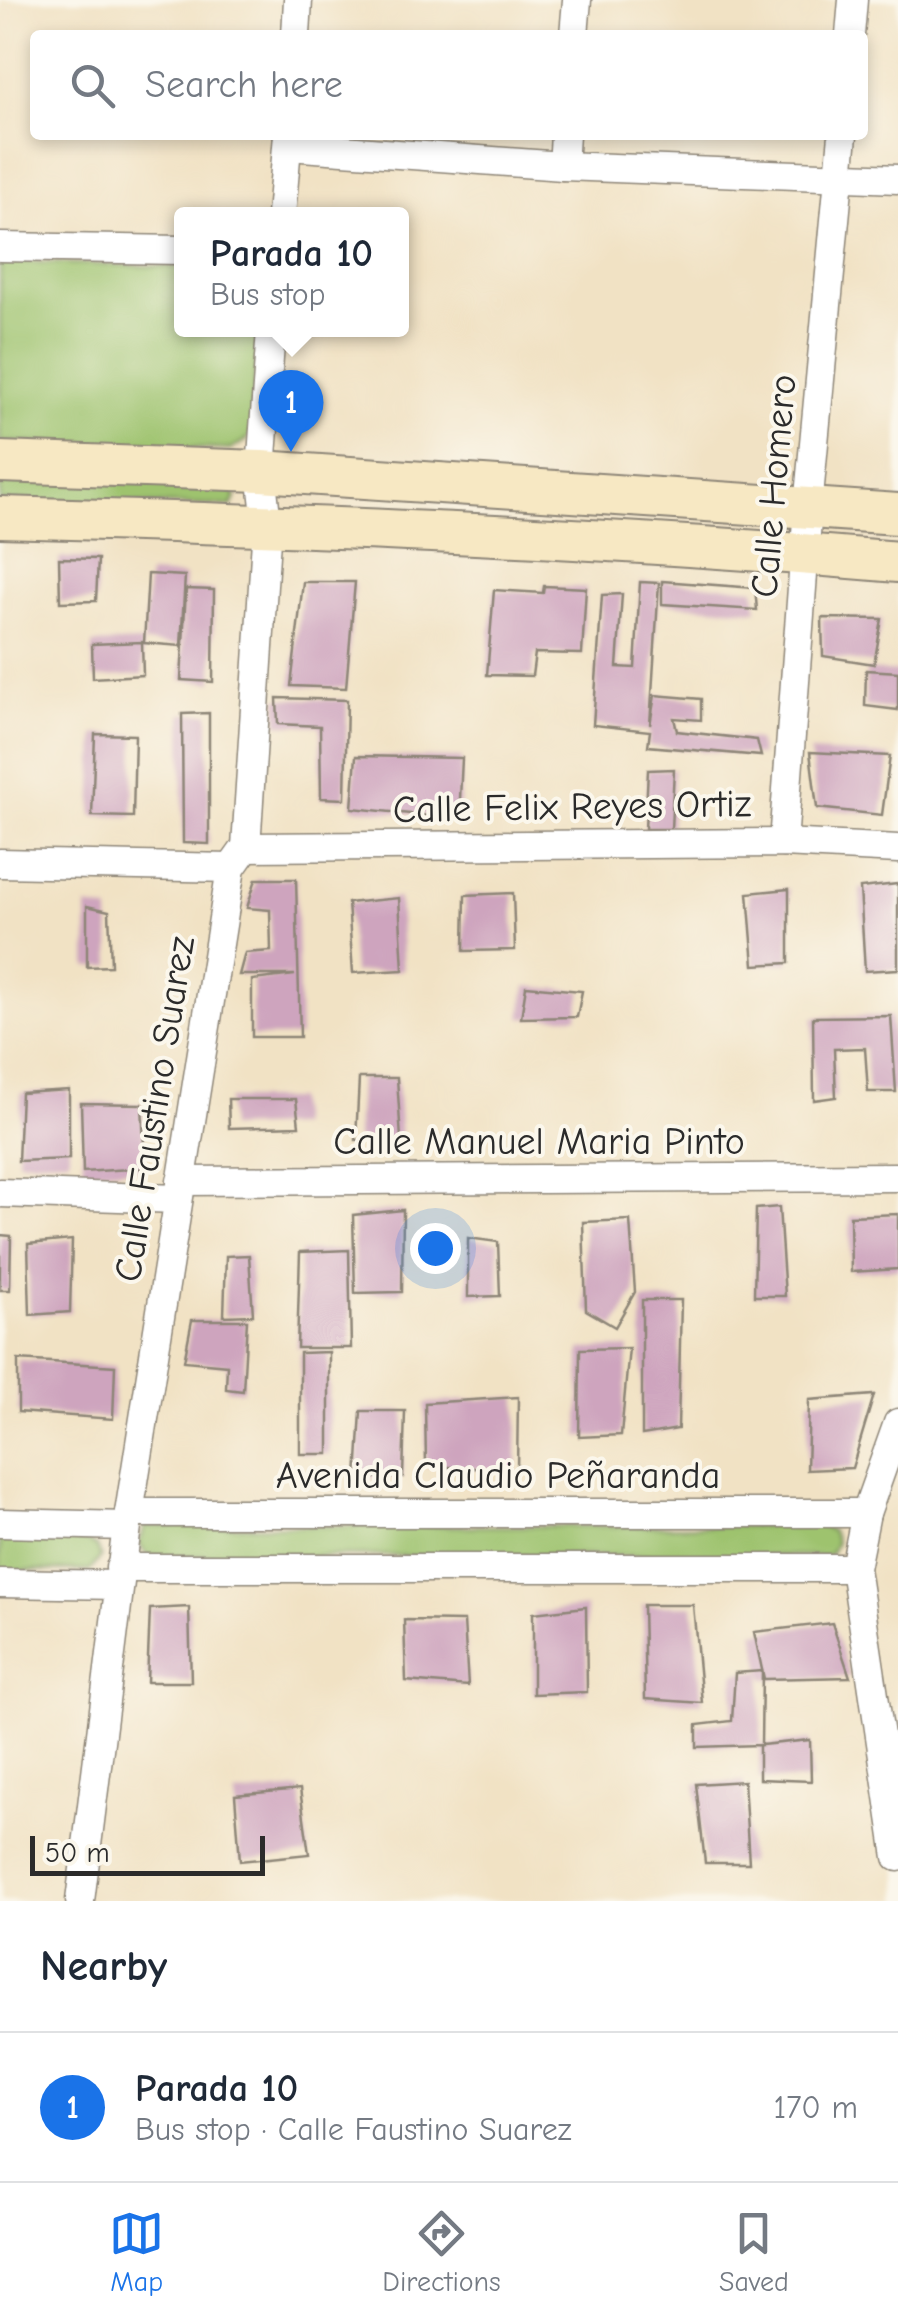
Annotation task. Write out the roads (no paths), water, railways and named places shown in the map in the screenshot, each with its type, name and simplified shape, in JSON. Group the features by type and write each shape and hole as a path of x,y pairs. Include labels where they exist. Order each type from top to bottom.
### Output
{"main road":[{"path":"0,462 261,471 898,514"},
{"path":"0,517 267,524 898,562"}],"street":[{"path":"296,30 298,0"},
{"path":"574,30 577,0"},
{"path":"850,30 852,0"},
{"path":"282,207 288,140 563,166 898,179"},
{"path":"563,166 566,140"},
{"name":"Calle Homero","path":"783,843 808,507 843,140"},
{"path":"0,247 174,250"},
{"name":"Calle Faustino Suarez","path":"80,1901 128,1519 238,858 267,524 261,471 271,337"},
{"name":"Calle Felix Reyes Ortiz","path":"0,863 783,843 898,849"},
{"name":"Calle Manuel Maria Pinto","path":"0,1194 898,1177"},
{"path":"898,1422 866,1513 854,1568 898,1856"},
{"name":"Avenida Claudio Peñaranda","path":"0,1523 866,1513"},
{"path":"0,1583 120,1577 854,1568"}],"place":[{"name":"Parada 10","path":"291,452"}]}
